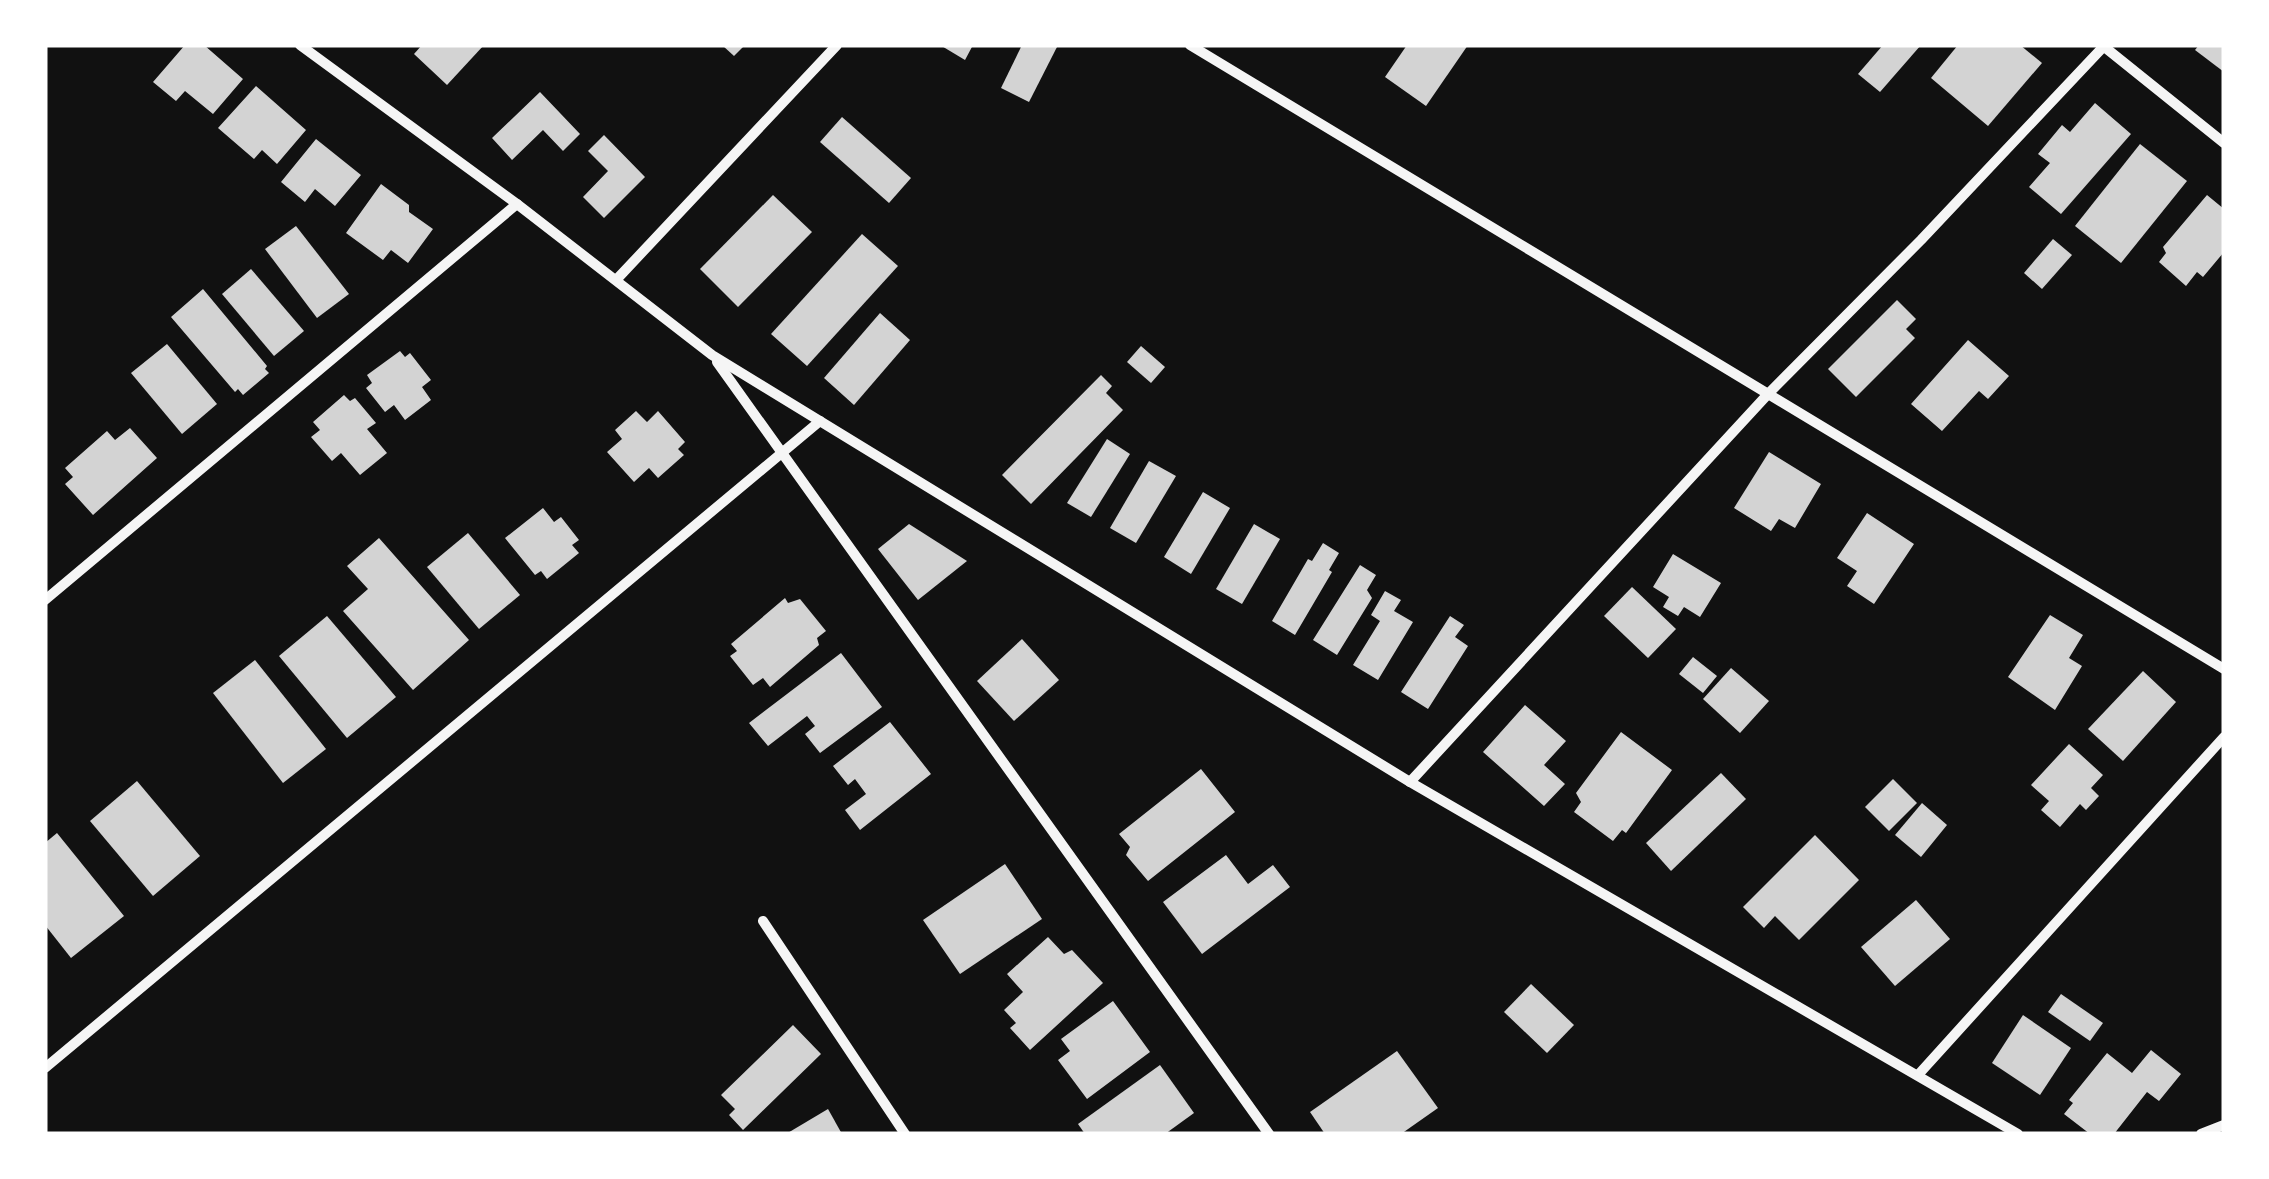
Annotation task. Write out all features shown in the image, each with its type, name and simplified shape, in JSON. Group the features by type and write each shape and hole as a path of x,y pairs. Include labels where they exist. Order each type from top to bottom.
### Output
{"street":[{"path":"300,45 518,204 712,355 1410,782 2018,1134"},
{"path":"617,279 837,45"},
{"path":"1190,45 2224,669"},
{"path":"1410,782 1768,394 2104,46 2224,144"},
{"path":"45,600 518,204"},
{"path":"712,355 1269,1134"},
{"path":"45,1068 820,421"},
{"path":"1918,1075 2224,737"},
{"path":"762,921 906,1134"},
{"path":"2201,1134 2224,1125"}],"building":[{"path":"185,45 204,45 243,79 213,114 185,91 176,101 153,82"},
{"path":"422,45 484,45 447,85 414,54"},
{"path":"722,45 745,45 734,56"},
{"path":"940,45 973,45 965,60"},
{"path":"1022,45 1058,45 1029,102 1001,88"},
{"path":"1407,45 1468,45 1426,106 1385,77"},
{"path":"1883,45 1921,45 1880,92 1858,74"},
{"path":"1958,45 2020,45 2042,63 1988,126 1931,78"},
{"path":"2199,45 2224,45 2224,72 2195,50"},
{"path":"256,86 306,130 277,164 262,150 254,159 218,128"},
{"path":"540,92 580,134 563,151 543,130 512,160 492,138"},
{"path":"2095,103 2131,134 2061,214 2029,187 2050,163 2038,154 2062,125 2070,132"},
{"path":"842,117 911,178 889,203 820,142"},
{"path":"604,135 645,177 604,218 583,197 608,171 588,151"},
{"path":"316,139 361,175 335,206 315,189 305,202 281,182"},
{"path":"2140,144 2187,181 2121,263 2075,226"},
{"path":"381,184 433,229 408,263 391,250 383,260 346,233"},
{"path":"773,195 812,232 738,307 700,269"},
{"path":"2207,195 2224,209 2224,252 2203,277 2197,272 2186,286 2159,262 2166,253 2163,247"},
{"path":"296,226 349,294 317,318 265,249"},
{"path":"862,234 898,266 807,366 771,334"},
{"path":"2053,239 2072,255 2042,289 2024,273"},
{"path":"251,269 304,331 274,356 222,294"},
{"path":"203,289 267,366 269,373 243,395 238,389 235,392 171,317"},
{"path":"1897,300 1916,319 1906,329 1915,338 1856,397 1828,369"},
{"path":"880,313 910,340 854,405 824,378"},
{"path":"1968,340 2009,376 1988,399 1979,391 1942,431 1911,404"},
{"path":"167,344 217,404 182,434 131,373"},
{"path":"1141,346 1165,367 1151,383 1127,362"},
{"path":"400,351 405,357 410,353 431,380 422,387 431,400 405,420 394,405 385,412 366,388 372,383 367,375"},
{"path":"1101,375 1112,386 1106,393 1123,410 1031,504 1002,475"},
{"path":"344,395 350,401 355,398 376,423 367,429 387,453 360,475 341,453 332,461 311,437 320,430 313,422"},
{"path":"636,411 647,422 658,411 685,442 678,449 684,455 658,478 649,468 634,482 607,452 622,439 615,430"},
{"path":"130,428 157,458 93,515 65,484 73,477 65,468 107,431 115,440"},
{"path":"1107,439 1130,454 1091,517 1067,503"},
{"path":"1769,452 1821,484 1795,528 1779,519 1771,531 1734,508"},
{"path":"1149,461 1176,476 1136,543 1110,528"},
{"path":"1203,492 1230,508 1191,574 1164,557"},
{"path":"543,508 554,522 561,517 579,540 572,545 579,553 547,579 541,571 535,575 505,538"},
{"path":"1867,513 1914,544 1874,604 1847,586 1857,571 1837,558"},
{"path":"909,524 967,561 918,600 878,549"},
{"path":"1254,524 1280,539 1242,604 1216,589"},
{"path":"468,533 520,595 479,629 427,567"},
{"path":"379,538 469,640 413,690 343,611 368,589 347,566"},
{"path":"1323,543 1339,553 1295,635 1272,621 1308,559 1312,561"},
{"path":"1673,554 1721,583 1700,617 1684,607 1678,616 1663,607 1669,597 1653,587"},
{"path":"1360,565 1376,575 1367,590 1372,598 1337,655 1313,640"},
{"path":"1632,587 1676,629 1648,658 1604,616"},
{"path":"1385,591 1401,600 1394,611 1413,622 1378,680 1353,665 1380,621 1371,615"},
{"path":"785,598 788,603 800,599 826,631 817,638 819,645 770,687 763,678 753,685 730,656 737,651 731,644"},
{"path":"2050,615 2083,635 2069,658 2082,666 2055,710 2008,677"},
{"path":"327,616 396,697 347,738 279,656"},
{"path":"1450,616 1464,625 1455,637 1468,646 1428,709 1401,692"},
{"path":"1022,639 1059,680 1014,721 977,681"},
{"path":"841,653 882,707 820,753 805,734 815,726 807,716 768,746 749,723"},
{"path":"1693,657 1717,676 1703,693 1679,674"},
{"path":"255,660 326,749 283,783 213,693"},
{"path":"1731,668 1769,701 1740,733 1703,699"},
{"path":"2143,671 2176,702 2123,761 2088,729"},
{"path":"1525,705 1566,741 1544,765 1565,784 1544,806 1483,752"},
{"path":"890,722 931,774 860,830 845,810 866,794 855,779 848,785 833,766"},
{"path":"1621,732 1672,770 1626,833 1622,830 1613,841 1574,812 1581,802 1576,793"},
{"path":"2069,744 2103,775 2091,788 2099,796 2086,810 2080,804 2060,827 2041,810 2049,801 2031,785"},
{"path":"1201,769 1235,812 1148,881 1126,855 1130,847 1119,834"},
{"path":"1721,773 1746,799 1671,871 1646,843"},
{"path":"1893,779 1917,803 1889,831 1865,807"},
{"path":"137,781 200,856 153,896 90,821"},
{"path":"1922,803 1947,825 1921,857 1895,835"},
{"path":"57,833 124,916 71,958 45,925 45,843"},
{"path":"1815,835 1859,880 1799,940 1775,916 1764,928 1743,907"},
{"path":"1226,855 1248,884 1273,865 1290,887 1202,954 1163,902"},
{"path":"1005,864 1042,919 960,974 923,920"},
{"path":"1916,900 1950,939 1895,986 1861,947"},
{"path":"1048,937 1064,954 1072,950 1103,983 1030,1050 1010,1028 1016,1023 1004,1010 1023,992 1007,974"},
{"path":"1531,984 1574,1025 1547,1053 1504,1012"},
{"path":"2061,994 2103,1023 2090,1041 2048,1012"},
{"path":"1113,1001 1150,1052 1087,1099 1058,1060 1070,1051 1061,1039"},
{"path":"2023,1015 2071,1048 2040,1095 1992,1063"},
{"path":"793,1025 821,1054 743,1130 729,1115 735,1109 721,1095"},
{"path":"2151,1050 2181,1074 2159,1101 2147,1092 2114,1134 2090,1134 2064,1114 2073,1103 2069,1100 2107,1053 2132,1073"},
{"path":"1397,1051 1438,1108 1401,1134 1325,1134 1310,1112"},
{"path":"1160,1065 1194,1113 1165,1134 1085,1134 1078,1124"},
{"path":"828,1109 842,1134 786,1134"}]}
